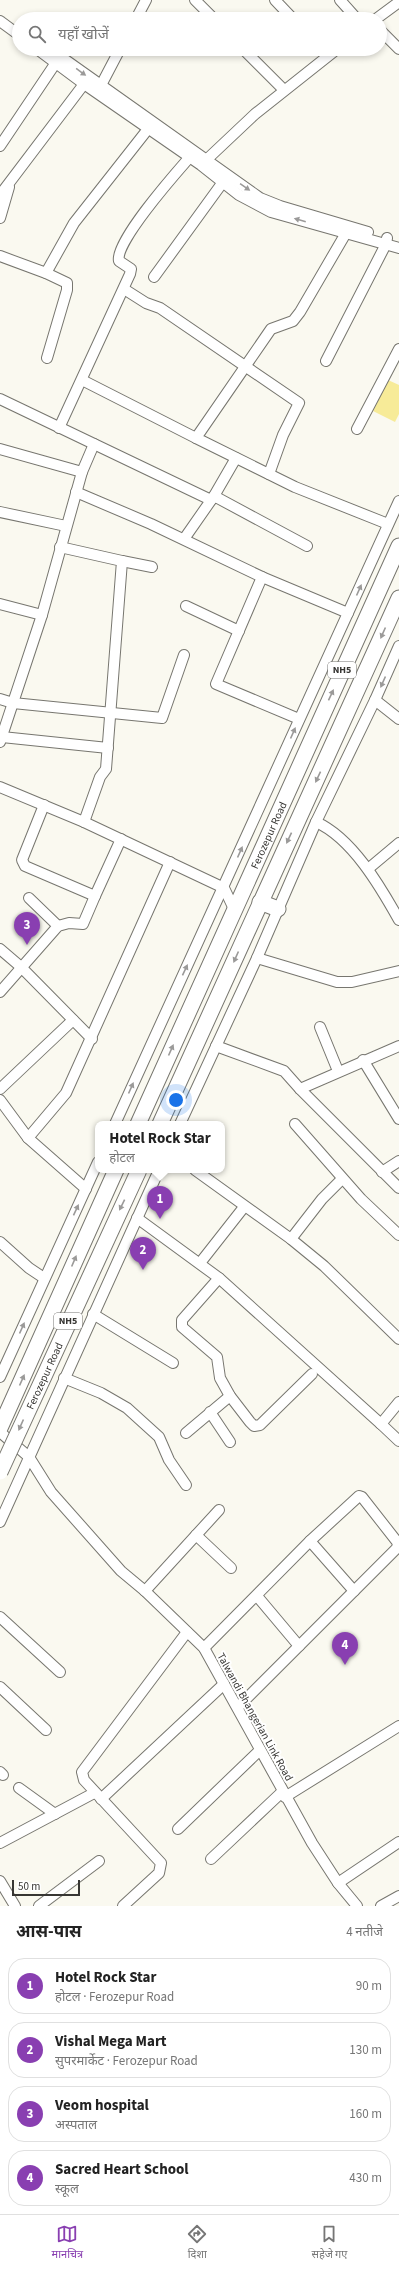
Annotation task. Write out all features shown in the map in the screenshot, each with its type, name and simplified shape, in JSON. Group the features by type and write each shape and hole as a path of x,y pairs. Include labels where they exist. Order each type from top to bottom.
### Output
{"highway":[{"name":"Ferozepur Road","path":"139,1121 399,546"},
{"name":"Ferozepur Road","path":"161,1121 399,598"},
{"path":"260,902 278,909"},
{"name":"Ferozepur Road","path":"0,1428 115,1173"},
{"name":"Ferozepur Road","path":"0,1472 138,1173"}],"street":[{"path":"195,0 207,12"},
{"path":"275,0 286,12"},
{"path":"340,0 351,12"},
{"path":"385,12 399,2"},
{"path":"0,19 12,24"},
{"path":"0,19 12,29"},
{"path":"387,37 399,49"},
{"path":"45,56 84,84 98,89 203,163 260,198 387,241 399,248"},
{"path":"58,56 148,129 189,158 203,163 238,195 271,212 346,233 387,241 399,241"},
{"path":"98,89 116,56"},
{"path":"250,56 284,90"},
{"path":"203,163 255,114 284,90 321,56"},
{"path":"0,146 55,64"},
{"path":"0,195 84,84"},
{"path":"46,273 74,223 148,129"},
{"path":"60,428 124,289 131,269 118,261 119,250 136,223 189,158"},
{"path":"0,218 11,181"},
{"path":"154,277 223,182"},
{"path":"196,438 271,329 293,321 300,312 346,233"},
{"path":"326,361 387,241"},
{"path":"0,256 65,281 68,286 47,358"},
{"path":"124,289 146,303 160,308 299,403 283,435 269,474"},
{"path":"356,429 399,349"},
{"path":"82,380 295,487 388,524"},
{"path":"0,399 212,498 307,546"},
{"path":"94,444 82,472 42,615 1,739 108,748"},
{"path":"0,449 82,472"},
{"path":"184,539 212,498 236,458"},
{"path":"76,492 184,539 262,577 348,613"},
{"path":"116,1121 224,888 299,719 399,501"},
{"path":"0,512 66,526"},
{"path":"60,547 152,567"},
{"path":"84,822 100,777 106,769 112,713 122,561"},
{"path":"262,577 216,684 299,719"},
{"path":"0,604 42,615"},
{"path":"186,606 238,631"},
{"path":"181,1121 257,958 316,822 375,700 399,646"},
{"path":"0,698 14,703 162,718 184,655"},
{"path":"375,700 399,719"},
{"path":"0,787 84,822 224,888 234,909"},
{"path":"44,805 22,863 25,866 95,896"},
{"path":"316,822 329,828 368,869 389,899 398,916"},
{"path":"0,992 58,926 69,923 83,924 121,839"},
{"path":"368,869 399,843"},
{"path":"28,1138 63,1098 92,1039 170,862"},
{"path":"30,898 58,926"},
{"path":"0,949 21,967 92,1039"},
{"path":"257,958 337,982 352,982 399,971"},
{"path":"0,1089 73,1020"},
{"path":"320,1027 338,1072"},
{"path":"216,1046 279,1067 399,1188"},
{"path":"300,1089 363,1060 399,1046"},
{"path":"363,1060 399,1119"},
{"path":"0,1100 28,1138 86,1189"},
{"path":"295,1124 342,1179 399,1235"},
{"path":"382,1172 399,1161"},
{"path":"0,1376 95,1169"},
{"path":"0,1522 158,1173"},
{"path":"199,1173 290,1239 330,1271 399,1339"},
{"path":"290,1239 322,1199 342,1179"},
{"path":"200,1263 244,1207"},
{"path":"137,1218 219,1278 399,1441"},
{"path":"0,1242 29,1268 44,1278"},
{"path":"219,1278 182,1320 181,1324 183,1330 217,1357 218,1373 230,1396 250,1422 256,1426 265,1421 312,1374"},
{"path":"93,1314 173,1363"},
{"path":"64,1378 101,1393 127,1408 159,1438 169,1460 186,1485"},
{"path":"186,1432 230,1396"},
{"path":"381,1424 399,1402"},
{"path":"210,1412 230,1442"},
{"name":"Talwandi Bhangerian Link Road","path":"0,1432 29,1457 51,1492 121,1571 145,1591 204,1648 238,1707 284,1794 338,1883 357,1906"},
{"path":"204,1648 310,1541 357,1498 362,1497 399,1545 238,1707"},
{"path":"145,1591 219,1510"},
{"path":"196,1535 231,1568"},
{"path":"310,1541 354,1591"},
{"path":"257,1596 298,1646"},
{"path":"0,1617 60,1672"},
{"path":"123,1906 159,1874 162,1866 82,1778 83,1768 157,1675 187,1632"},
{"path":"0,1844 55,1814 98,1796 224,1684"},
{"path":"0,1687 46,1730"},
{"path":"211,1859 284,1794 399,1726"},
{"path":"178,1829 260,1750"},
{"path":"19,1788 55,1814"},
{"path":"338,1883 399,1842"},
{"path":"39,1906 99,1861"},
{"path":"0,1881 15,1906"},
{"path":"382,1906 399,1896"}],"shaded area":[{"path":"388,380 399,385 399,414 395,422 373,411"}],"place":[{"name":"Veom hospital","path":"27,945"},
{"name":"Hotel Rock Star","path":"160,1219"},
{"name":"Vishal Mega Mart","path":"143,1270"},
{"name":"Sacred Heart School","path":"345,1665"}]}
